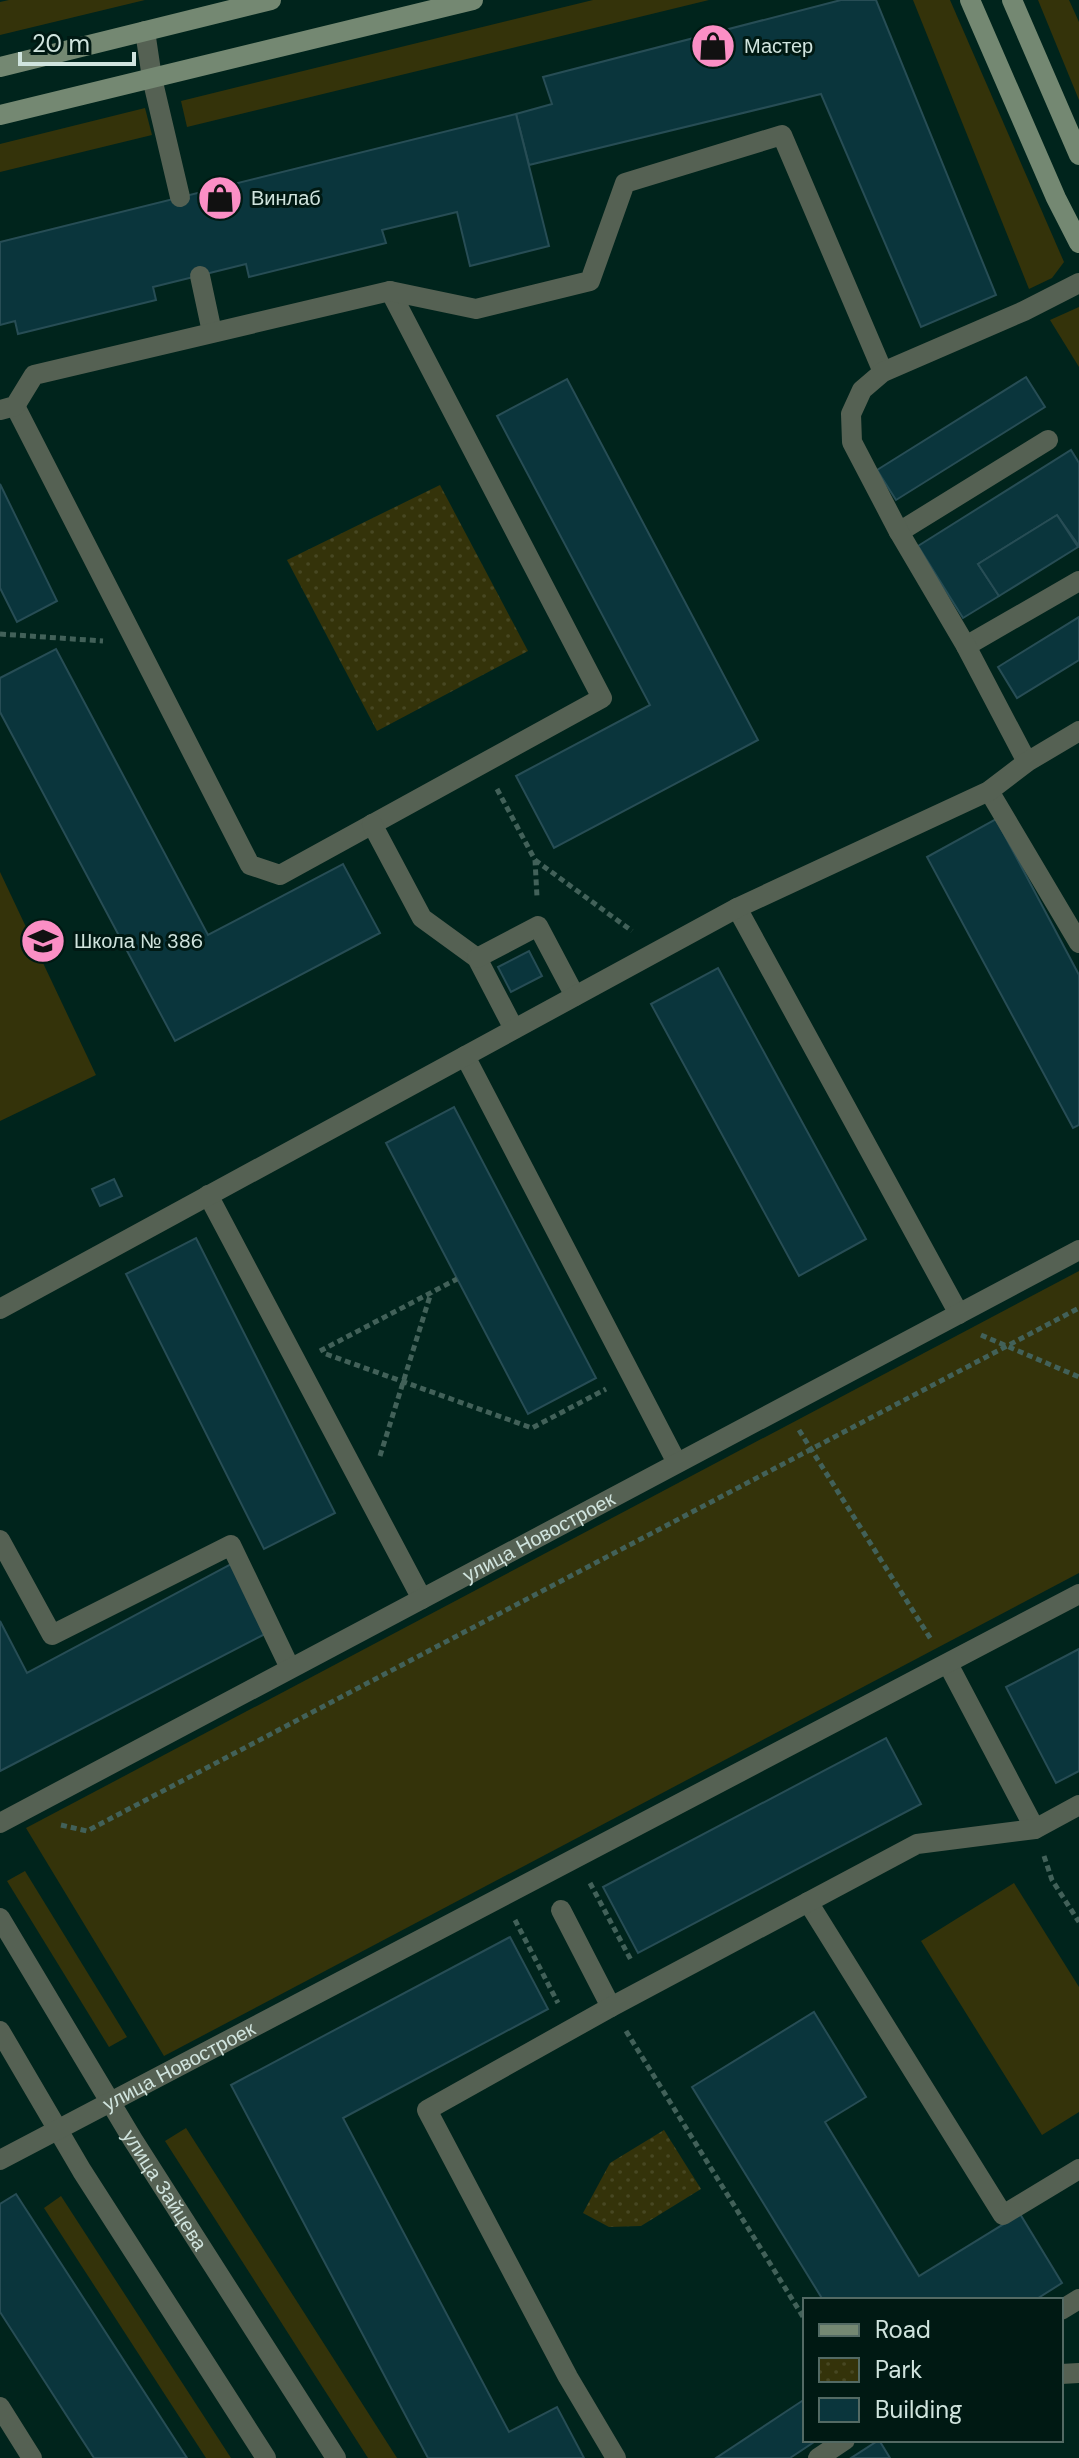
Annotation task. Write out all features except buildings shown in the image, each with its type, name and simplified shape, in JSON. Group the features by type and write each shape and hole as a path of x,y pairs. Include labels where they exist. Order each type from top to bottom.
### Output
{"main road":[{"path":"0,67 271,0"},
{"path":"0,115 473,0"},
{"path":"970,0 1056,198 1079,243"},
{"path":"1012,0 1079,155"}],"street":[{"path":"145,31 152,78 180,197"},
{"path":"390,291 602,698 280,875 250,865 136,643 8,408 34,375 390,291 476,309 590,281 625,183 782,135 883,372"},
{"path":"200,276 212,332"},
{"path":"1027,762 852,442 851,414 862,390 883,372 1024,311 1079,283"},
{"path":"899,532 1048,440"},
{"path":"966,646 1079,581"},
{"path":"0,1309 737,908 989,791 1027,762 1079,731"},
{"path":"989,791 1079,943"},
{"path":"372,824 422,918 477,958 514,1029"},
{"path":"737,908 964,1322"},
{"path":"477,958 538,926 575,996"},
{"path":"465,1056 677,1463"},
{"path":"208,1195 422,1599"},
{"name":"улица Новостроек","path":"0,1823 677,1463 964,1322 1079,1250"},
{"path":"0,1540 52,1635 231,1545 290,1668"},
{"name":"улица Новостроек","path":"0,2160 1079,1594"},
{"path":"948,1664 1035,1829"},
{"path":"616,2458 561,2363 427,2110 646,1988 917,1844 1035,1829 1079,1805"},
{"path":"808,1902 1003,2215 1079,2169"},
{"path":"561,1910 611,2007"},
{"name":"улица Зайцева","path":"0,1918 111,2102 336,2458"},
{"path":"0,2031 56,2130 266,2458"},
{"path":"0,2407 32,2458"},
{"path":"818,2458 842,2442"}],"path":[{"path":"0,634 136,643"},
{"path":"483,763 535,860 658,951"},
{"path":"535,860 538,926"},
{"path":"297,1363 457,1279"},
{"path":"367,1495 431,1293"},
{"path":"47,1822 87,1831 1079,1308"},
{"path":"964,1322 1006,1347 1079,1377"},
{"path":"320,1351 532,1428 632,1376"},
{"path":"797,1427 934,1644 925,1649"},
{"path":"1045,1857 1052,1880 1079,1922"},
{"path":"595,1892 646,1988"},
{"path":"522,1931 571,2029"},
{"path":"611,2007 803,2317"}],"green space":[{"path":"145,0 0,35 0,2"},
{"path":"593,0 709,0 187,127 181,101"},
{"path":"913,0 950,0 1064,262 1052,278 1029,289"},
{"path":"1038,0 1069,0 1079,22 1079,100"},
{"path":"145,108 152,135 0,172 0,144"},
{"path":"1079,307 1079,367 1050,320"},
{"path":"440,485 528,651 377,731 287,560"},
{"path":"0,872 96,1075 0,1121"},
{"path":"1079,1271 1079,1573 164,2056 26,1828"},
{"path":"25,1871 127,2037 109,2047 7,1881"},
{"path":"1014,1883 1079,1987 1079,2112 1042,2135 921,1941"},
{"path":"186,2128 397,2458 368,2458 165,2141"},
{"path":"664,2130 701,2189 641,2226 609,2227 583,2213 610,2163"},
{"path":"61,2196 231,2458 206,2458 44,2208"}],"place":[{"name":"Мастер","path":"713,46"},
{"name":"Винлаб","path":"220,198"},
{"name":"Школа № 386","path":"43,941"}]}
